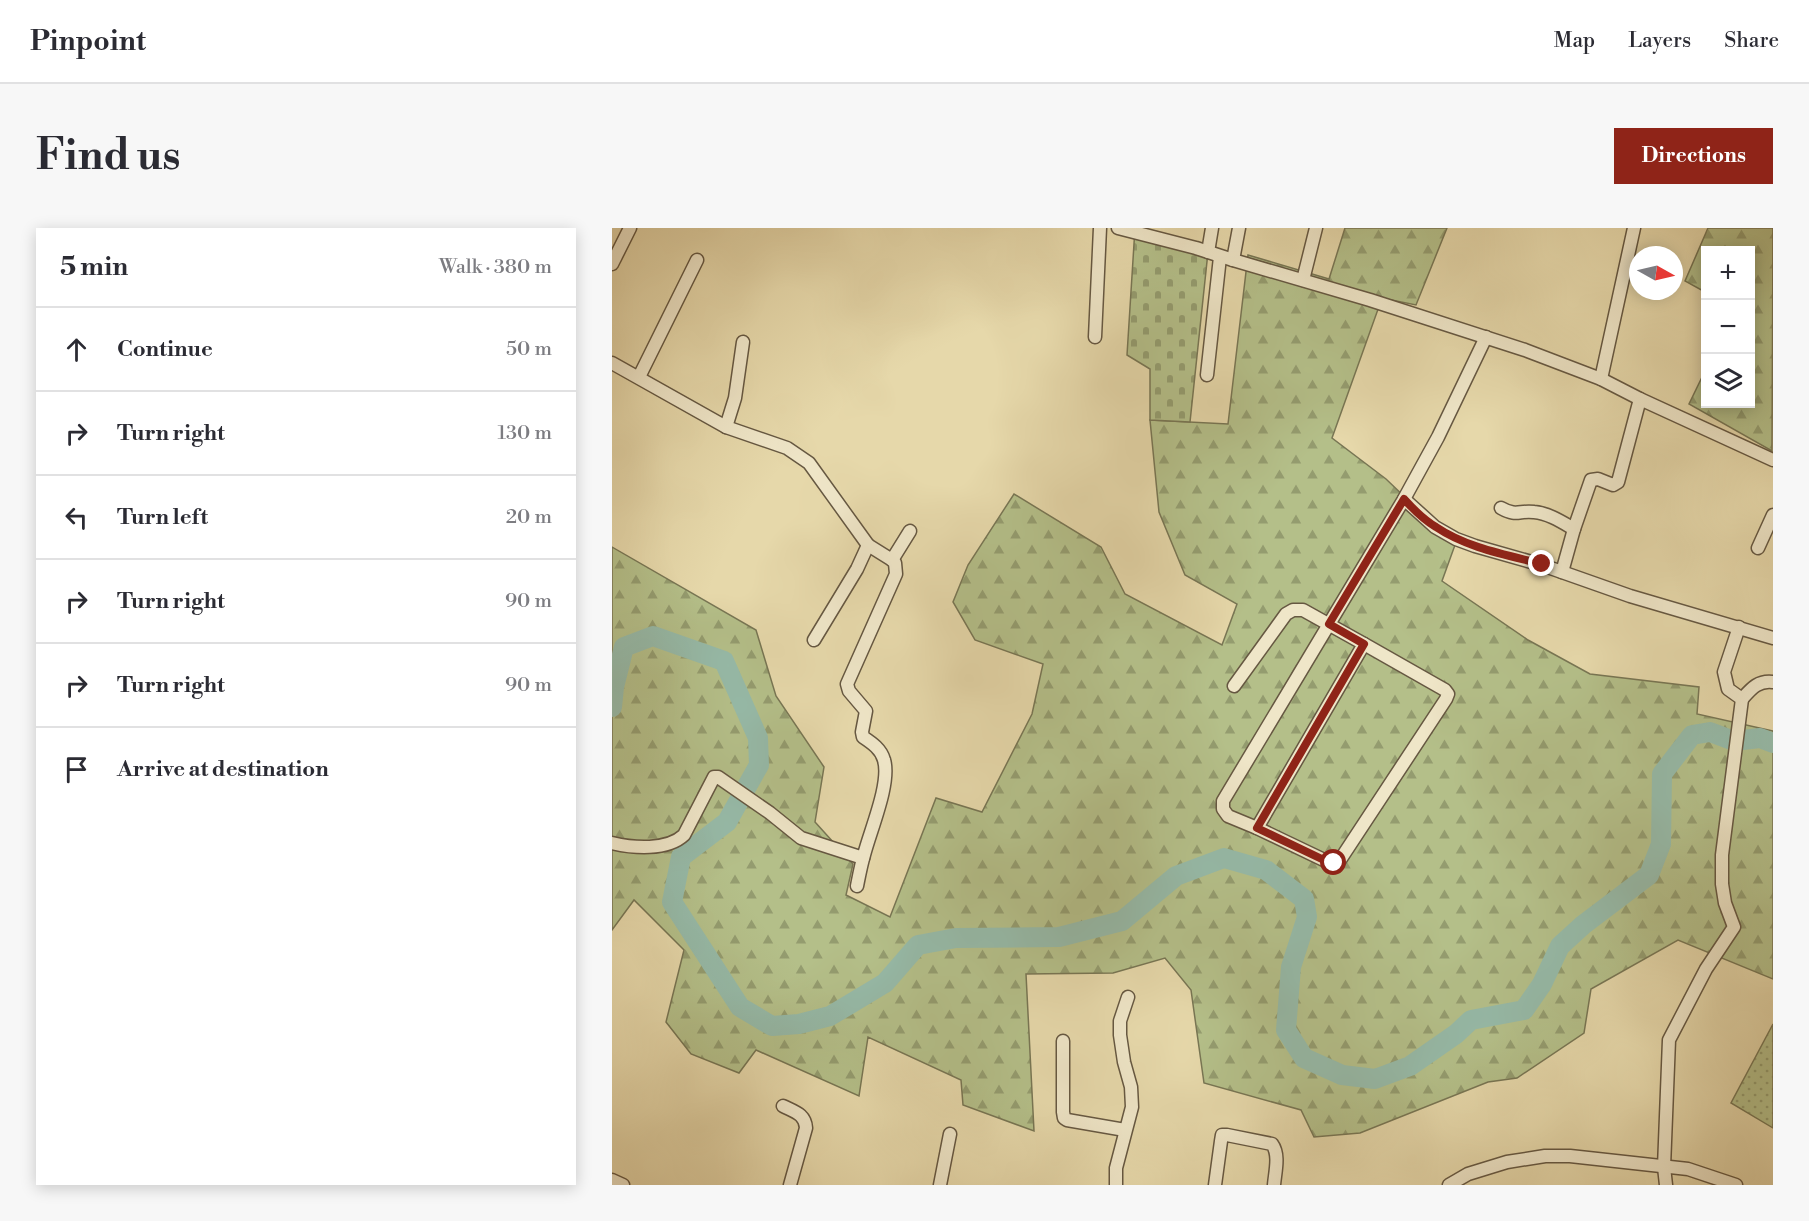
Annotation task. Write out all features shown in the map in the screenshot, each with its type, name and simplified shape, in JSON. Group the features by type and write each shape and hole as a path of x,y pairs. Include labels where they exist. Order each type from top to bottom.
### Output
{"street":[{"path":"612,264 630,228"},
{"path":"1095,337 1100,228"},
{"path":"1118,228 1303,280 1486,337 1601,379 1773,460"},
{"path":"1207,375 1214,254 1212,228"},
{"path":"1233,260 1239,228"},
{"path":"1303,280 1316,228"},
{"path":"1601,379 1634,228"},
{"path":"639,377 697,260"},
{"path":"1234,686 1286,614 1302,609 1329,624 1445,690 1448,694 1340,860 1334,863 1326,861 1228,816 1223,809 1223,801 1329,624 1404,499 1438,437 1486,337"},
{"path":"726,427 735,398 743,342"},
{"path":"612,363 726,427 788,448 809,463 868,545 895,563 897,574 848,684 849,691 866,711 863,737 876,746 883,756 885,765 884,788 857,886"},
{"path":"1563,572 1574,529 1592,480 1598,479 1612,485 1618,483 1640,399"},
{"path":"1404,499 1435,527 1456,538 1630,596 1773,638"},
{"path":"1501,508 1518,514 1539,513 1574,529"},
{"path":"1758,548 1773,515"},
{"path":"892,560 910,531"},
{"path":"814,640 857,569 868,545"},
{"path":"1739,627 1724,672 1728,689 1741,703"},
{"path":"1257,828 1364,644"},
{"path":"1666,1185 1664,1167 1669,1040 1706,969 1734,927 1725,903 1722,884 1724,841 1741,703 1761,682 1773,682"},
{"path":"612,843 641,847 679,840 684,835 714,777 720,778 770,813 801,838 863,858"},
{"path":"1116,1185 1116,1168 1130,1117 1132,1096 1120,1035 1120,1021 1128,997"},
{"path":"1063,1041 1064,1118 1125,1130"},
{"path":"783,1106 801,1115 806,1121 790,1185"},
{"path":"940,1185 950,1134"},
{"path":"1215,1185 1222,1136 1227,1134 1275,1146 1277,1155 1274,1185"},
{"path":"1449,1185 1468,1174 1507,1162 1545,1156 1570,1156 1688,1169 1736,1185"},
{"path":"612,1180 622,1185"}],"green space":[{"path":"1135,228 1208,252 1190,422 1150,420 1150,369 1127,355"},
{"path":"1345,228 1447,228 1416,305 1382,298 1332,438 1386,479 1455,545 1442,581 1528,640 1590,674 1699,687 1697,714 1773,731 1773,979 1678,940 1591,989 1584,1033 1517,1078 1488,1082 1360,1133 1314,1137 1301,1110 1204,1083 1191,990 1165,958 1113,973 1026,974 1034,1131 963,1105 961,1080 868,1037 859,1096 756,1050 739,1073 691,1054 666,1022 684,950 634,900 612,930 612,547 756,630 776,696 824,767 815,822 853,864 846,895 890,917 936,798 982,812 1032,714 1043,664 975,640 953,602 968,565 1014,494 1101,547 1125,594 1222,645 1237,604 1185,575 1159,512 1150,420 1228,424 1248,255 1329,279"},
{"path":"1708,228 1773,228 1772,451 1689,404 1701,379 1701,408 1755,408 1755,246 1701,246 1701,290 1685,281"},
{"path":"1773,1024 1773,1128 1731,1103"}],"waterway":[{"path":"612,707 614,687 624,647 653,636 724,661 758,738 759,765 727,822 681,857 672,902 740,1007 772,1026 799,1024 830,1016 885,983 918,945 956,938 1059,937 1122,921 1176,876 1224,858 1266,870 1304,899 1307,917 1291,967 1286,1030 1304,1058 1342,1075 1375,1079 1410,1066 1456,1034 1471,1020 1524,1010 1542,984 1560,946 1583,925 1649,875 1661,844 1662,774 1692,735 1710,732 1734,741 1760,738 1773,743"}],"route":[{"path":"1334,863 1257,828 1364,644 1329,624 1404,499 1435,527 1456,538 1475,546 1542,564"}]}
